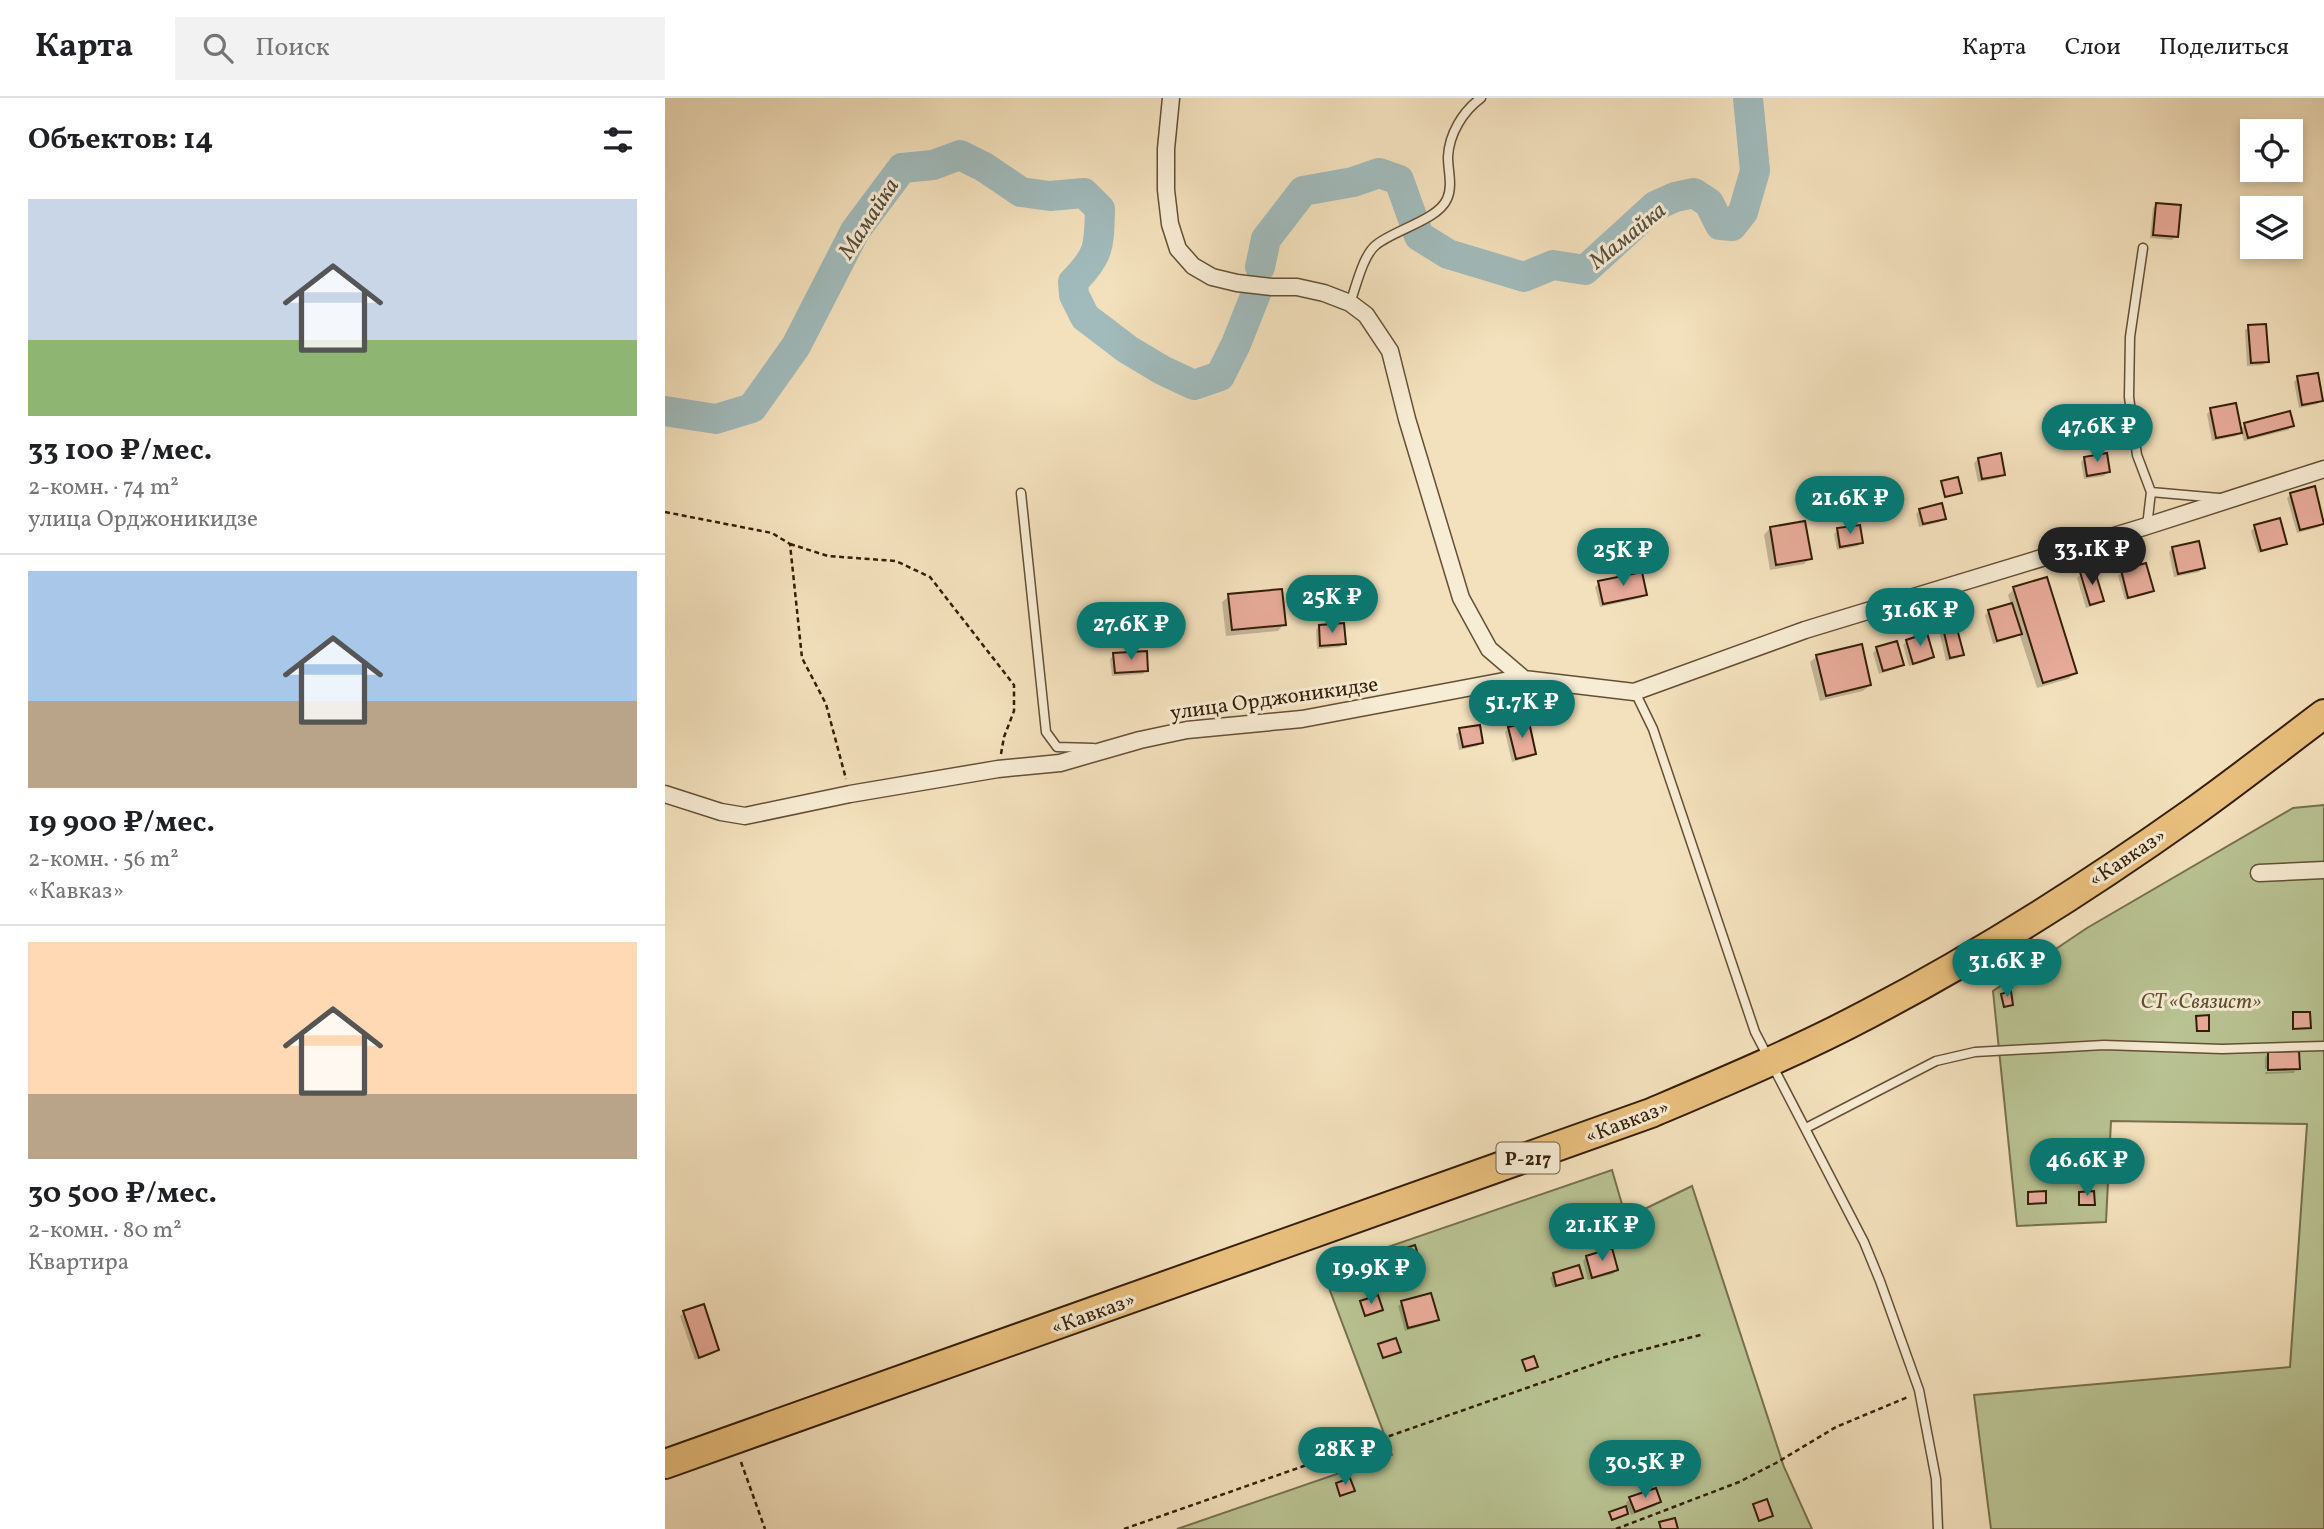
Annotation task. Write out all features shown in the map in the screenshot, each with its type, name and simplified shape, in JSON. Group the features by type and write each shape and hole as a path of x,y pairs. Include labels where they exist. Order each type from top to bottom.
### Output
{"highway":[{"name":"«Кавказ»","path":"665,1464 1651,1113 1771,1061 1958,964 2076,892 2193,812 2324,714"}],"street":[{"path":"1171,98 1166,149 1166,190 1170,224 1178,249 1193,266 1212,277 1237,283 1297,287 1324,293 1350,303 1366,314 1390,351 1407,419 1461,598 1489,649 1524,679"},
{"name":"улица Орджоникидзе","path":"665,794 721,812 745,816 850,794 998,769 1060,762 1187,730 1302,719 1524,679 1635,692 1805,630 2147,526 2324,468"},
{"path":"2259,873 2324,870"}],"lane":[{"path":"1350,303 1361,270 1374,246 1401,229 1439,211 1448,199 1448,154 1455,129 1470,106 1481,98"},
{"path":"2143,248 2130,337 2129,397 2137,455 2151,492 2147,526"},
{"path":"2151,492 2225,499"},
{"path":"1021,493 1046,732 1057,747 1106,749"},
{"path":"1635,692 1653,729 1755,1032 1864,1242 1880,1281 1919,1390 1936,1479 1938,1529"},
{"path":"1806,1128 1936,1061 1975,1052 2104,1045 2222,1049 2324,1046"}],"path":[{"path":"665,512 772,533 790,544 828,556 896,561 930,577 1014,685 1014,711 1004,737 998,769"},
{"path":"790,544 802,658 826,704 850,794"},
{"path":"1124,1529 1615,1357 1705,1334"},
{"path":"1616,1529 1739,1482 1836,1427 1889,1406 1919,1390"},
{"path":"733,1439 765,1529"}],"green space":[{"name":"СТ «Связист»","path":"2324,805 2324,1529 1991,1529 1974,1395 2290,1367 2307,1124 2111,1121 2106,1222 2017,1226 1993,991 2087,928 2293,808"},
{"path":"1612,1170 1626,1218 1692,1186 1784,1467 1812,1529 1177,1529 1392,1455 1326,1280 1344,1262"}],"building":[{"path":"2156,203 2181,205 2178,237 2153,235"},
{"path":"2266,324 2269,362 2251,363 2248,325"},
{"path":"2318,373 2323,401 2302,405 2297,376"},
{"path":"2236,403 2242,433 2216,438 2210,408"},
{"path":"2290,411 2294,426 2248,438 2244,423"},
{"path":"2001,453 2005,475 1982,479 1978,458"},
{"path":"2107,453 2110,472 2087,476 2084,457"},
{"path":"1958,477 1962,493 1945,497 1941,481"},
{"path":"2315,486 2324,524 2300,530 2290,493"},
{"path":"1942,503 1946,519 1923,524 1919,509"},
{"path":"2280,518 2287,544 2261,551 2254,525"},
{"path":"1805,521 1812,559 1776,565 1770,527"},
{"path":"1860,525 1863,543 1840,547 1837,528"},
{"path":"2199,541 2205,568 2178,574 2172,547"},
{"path":"2146,563 2154,591 2128,598 2121,570"},
{"path":"2094,568 2104,601 2090,605 2080,572"},
{"path":"1642,572 1647,595 1603,604 1598,581"},
{"path":"2047,577 2077,673 2043,683 2013,587"},
{"path":"1282,589 1286,625 1232,630 1228,594"},
{"path":"2012,603 2022,634 1997,641 1988,610"},
{"path":"1344,623 1346,644 1320,646 1319,625"},
{"path":"1956,625 1964,655 1950,658 1943,628"},
{"path":"1927,633 1934,657 1913,664 1906,640"},
{"path":"1897,641 1904,665 1883,671 1876,647"},
{"path":"1862,644 1871,685 1826,696 1816,655"},
{"path":"1147,651 1148,671 1115,673 1113,653"},
{"path":"1529,722 1536,754 1516,759 1508,727"},
{"path":"1480,725 1483,743 1463,747 1459,728"},
{"path":"2011,991 2013,1005 2004,1007 2001,994"},
{"path":"2293,1012 2310,1012 2311,1028 2293,1029"},
{"path":"2209,1015 2209,1031 2197,1031 2196,1016"},
{"path":"2299,1051 2300,1069 2268,1070 2268,1052"},
{"path":"2046,1191 2046,1203 2028,1204 2028,1192"},
{"path":"2094,1191 2095,1205 2079,1205 2079,1192"},
{"path":"1415,1245 1420,1261 1392,1271 1387,1254"},
{"path":"1612,1248 1618,1270 1592,1278 1586,1256"},
{"path":"1579,1265 1583,1278 1556,1286 1553,1273"},
{"path":"1431,1293 1439,1320 1408,1328 1401,1301"},
{"path":"1378,1295 1383,1310 1365,1316 1360,1301"},
{"path":"704,1304 719,1350 699,1358 683,1311"},
{"path":"1396,1338 1401,1352 1383,1358 1378,1344"},
{"path":"1534,1356 1538,1367 1526,1371 1522,1360"},
{"path":"1350,1478 1355,1491 1340,1496 1336,1483"},
{"path":"1656,1488 1661,1502 1635,1512 1629,1497"},
{"path":"1767,1499 1773,1516 1759,1521 1753,1504"},
{"path":"1626,1506 1628,1514 1612,1520 1609,1512"},
{"path":"1675,1518 1678,1529 1661,1529 1659,1522"}],"waterway":[{"name":"Мамайка","path":"1260,267 1266,239 1303,191 1353,182 1379,173 1399,180 1419,236 1448,254 1524,277 1553,265 1585,270 1655,206 1675,197 1694,193 1709,203 1720,225 1732,226 1743,212 1755,171 1748,98"},
{"name":"Мамайка","path":"665,411 716,419 752,408 796,346 855,231 902,168 933,165 960,155 984,167 1021,192 1050,196 1084,193 1100,209 1096,249 1093,257 1073,282 1074,295 1085,317 1127,349 1194,385 1220,376 1257,291"}]}
